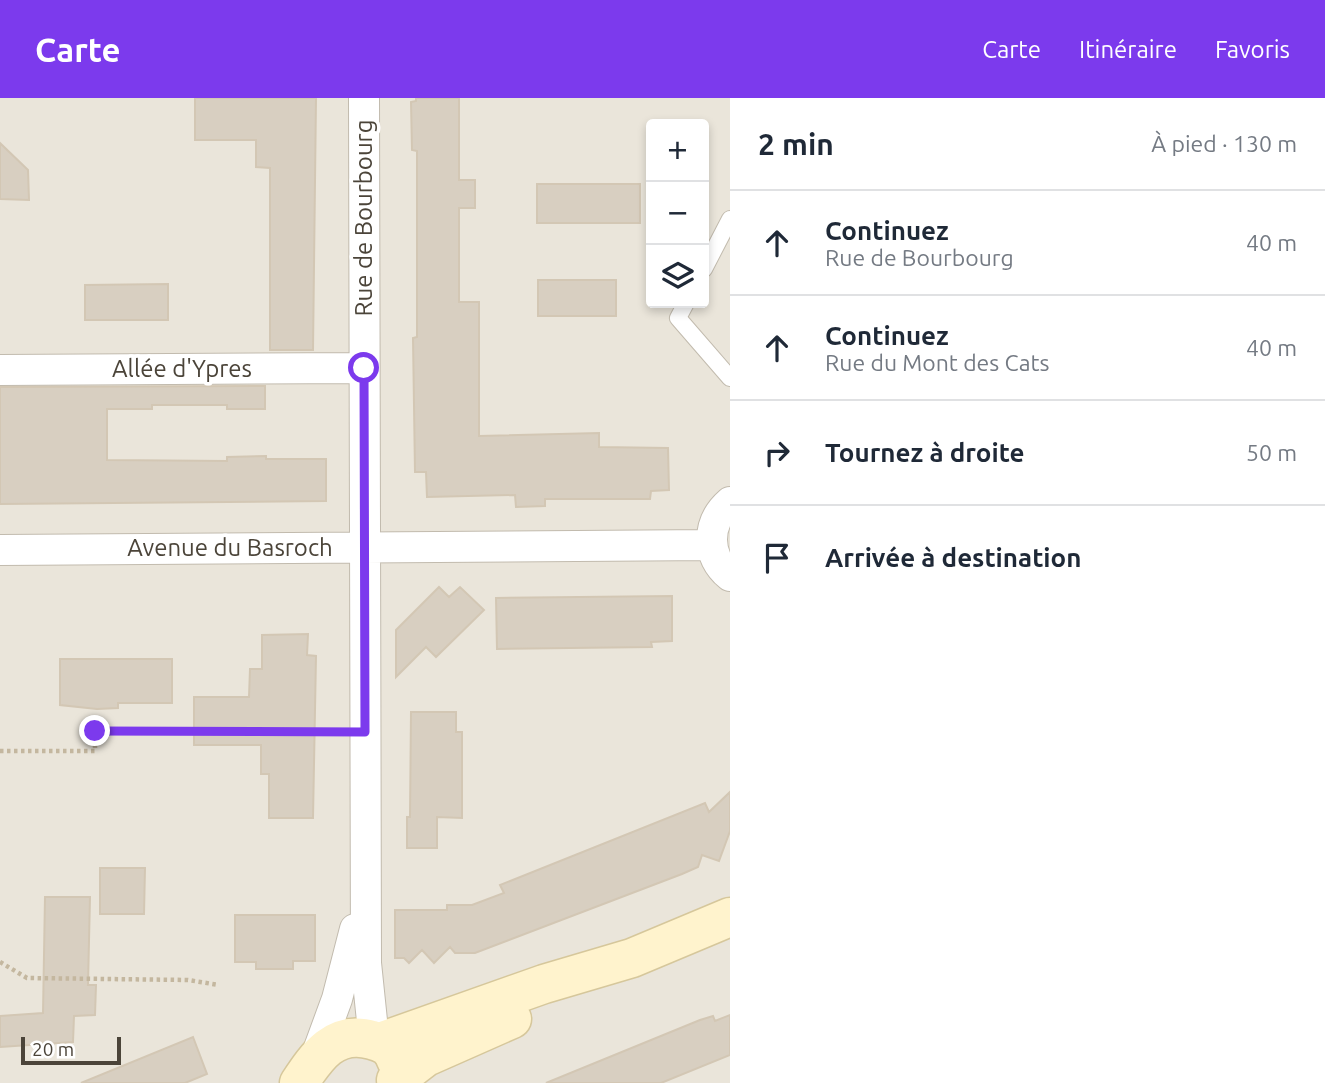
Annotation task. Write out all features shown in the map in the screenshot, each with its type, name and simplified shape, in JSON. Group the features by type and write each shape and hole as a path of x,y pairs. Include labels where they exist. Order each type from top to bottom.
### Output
{"street":[{"name":"Rue de Bourbourg","path":"364,98 365,870"},
{"name":"Allée d'Ypres","path":"0,370 364,368"},
{"path":"730,502 714,523 712,545 720,567 730,576"},
{"name":"Avenue du Basroch","path":"0,550 712,545"},
{"path":"365,870 366,963 377,1041 395,1055 395,1082"},
{"path":"302,1076 343,980 365,870"},
{"path":"395,1082 426,1057 487,1031 632,958 730,917"},
{"path":"302,1076 327,1046 342,1038 377,1041 544,984 632,958"}],"lane":[{"path":"709,259 730,219"},
{"path":"683,308 678,318 730,378"}],"path":[{"path":"0,751 95,751 95,731 365,732"},
{"path":"0,962 27,978 188,980 219,985"}],"shaded area":[{"path":"0,98 730,98 730,1083 0,1083"}],"building":[{"path":"195,98 316,98 313,350 270,350 270,168 256,167 256,140 195,140"},
{"path":"416,98 459,98 459,180 475,180 475,208 459,208 459,302 479,302 479,436 599,433 599,447 668,448 669,490 651,491 650,499 545,499 545,506 516,507 515,495 427,497 426,472 415,472 413,338 417,337 417,151 412,150 411,102 416,101"},
{"path":"0,143 28,170 29,200 0,199"},
{"path":"537,184 640,184 640,223 537,223"},
{"path":"538,280 616,280 616,316 538,316"},
{"path":"168,284 168,320 85,320 85,285"},
{"path":"265,386 265,409 227,409 227,405 152,405 152,409 107,409 107,460 227,461 227,457 266,456 266,459 326,459 326,501 0,504 0,387"},
{"path":"439,587 449,597 460,587 484,610 436,657 426,647 396,677 396,630"},
{"path":"672,596 672,641 651,642 652,647 497,649 496,598"},
{"path":"308,634 307,655 316,656 313,818 269,818 269,774 261,774 261,745 194,745 194,697 249,697 250,669 262,669 262,635"},
{"path":"60,659 172,659 172,703 118,703 118,708 97,709 60,705"},
{"path":"411,712 456,712 456,732 462,732 462,818 437,817 437,848 407,848"},
{"path":"730,792 730,831 719,861 702,855 698,867 682,874 475,953 455,953 450,947 434,963 422,950 409,963 404,958 395,958 395,910 447,910 447,905 472,905 504,893 500,885 705,803 709,812"},
{"path":"100,868 145,868 144,914 100,914"},
{"path":"45,897 90,897 88,985 96,985 95,1015 74,1016 73,1042 0,1047 0,1016 43,1013"},
{"path":"235,915 315,915 315,961 293,961 293,969 256,969 256,962 235,962"},
{"path":"730,1015 730,1055 661,1083 546,1083 700,1020 713,1016 715,1021"},
{"path":"193,1037 207,1074 185,1083 81,1083"}],"route":[{"path":"95,731 365,732 364,368"}]}
